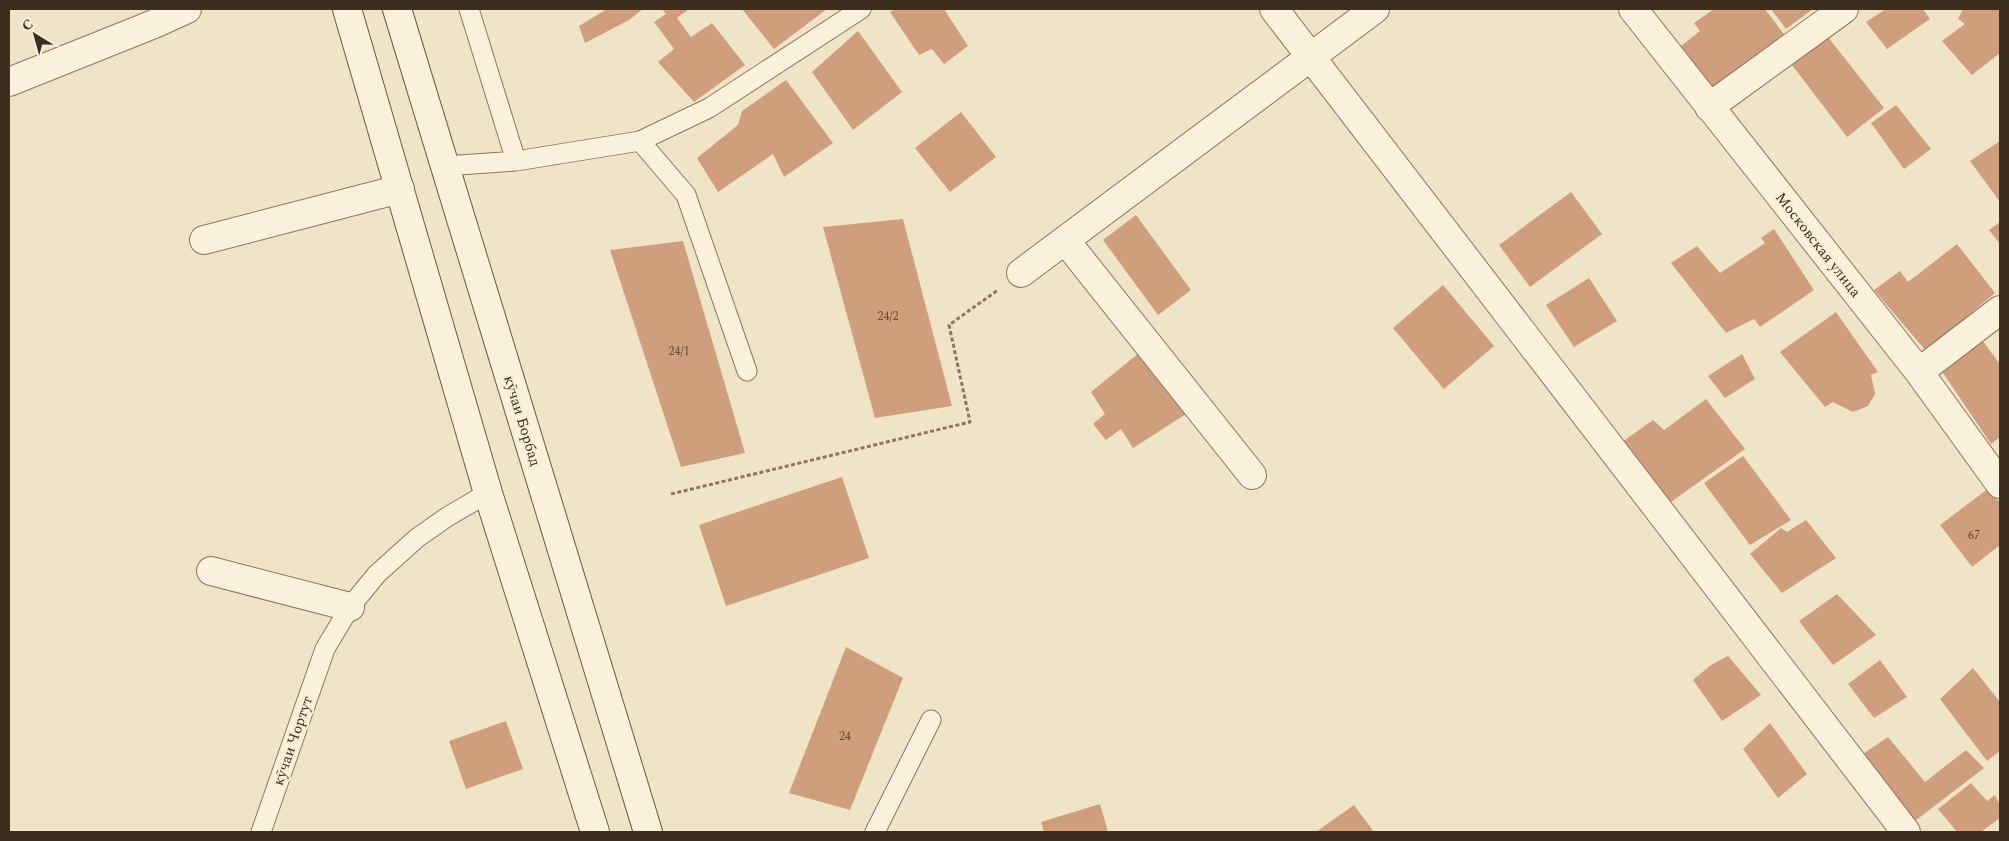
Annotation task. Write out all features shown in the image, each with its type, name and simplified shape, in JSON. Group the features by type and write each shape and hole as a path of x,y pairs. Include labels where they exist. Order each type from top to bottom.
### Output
{"street":[{"path":"9,82 136,32 186,9"},
{"path":"347,9 488,493 594,832"},
{"name":"кӯчаи Борбад","path":"396,9 648,832"},
{"path":"1274,9 1906,832"},
{"path":"1021,273 1375,9"},
{"name":"Московская улица","path":"1633,9 1919,372 2000,484"},
{"path":"1709,107 1844,9"},
{"path":"204,240 400,189"},
{"path":"1065,240 1252,475"},
{"path":"1919,372 2000,310"},
{"path":"210,571 350,607"}],"lane":[{"path":"468,9 516,160"},
{"path":"444,166 516,160 640,141 709,108 861,9"},
{"path":"640,141 686,195 747,371"},
{"name":"кӯчаи Чортут","path":"261,832 325,649 350,607 377,574 417,538 488,493"},
{"path":"876,832 931,720"}],"path":[{"path":"671,494 970,422 949,325 1021,273"}],"building":[{"path":"607,9 643,9 629,20 585,43 579,26"},
{"path":"662,9 689,9 677,18 691,37 712,23 745,65 694,102 658,62 674,49 654,22 666,14"},
{"path":"742,9 827,9 774,49"},
{"path":"895,9 944,9 968,46 944,64 932,49 919,55 890,12"},
{"path":"1714,9 1765,9 1786,37 1709,92 1677,49 1700,31 1694,23"},
{"path":"1771,9 1813,9 1786,29"},
{"path":"1886,9 1923,9 1930,19 1887,49 1866,22"},
{"path":"1963,9 2000,9 2000,53 1972,75 1942,41 1965,24 1958,19"},
{"path":"858,31 902,92 853,130 812,72"},
{"path":"1828,37 1884,108 1847,137 1792,65"},
{"path":"786,80 833,143 784,177 773,154 718,192 697,158 738,125 742,111"},
{"path":"1896,105 1931,149 1904,169 1871,123"},
{"path":"961,112 996,157 950,192 915,148"},
{"path":"2000,141 2000,202 1970,161"},
{"path":"1571,192 1602,234 1530,287 1499,245"},
{"path":"1136,215 1191,290 1158,315 1103,240"},
{"path":"903,219 952,406 875,418 823,227"},
{"path":"2000,222 2000,244 1989,230"},
{"path":"1774,229 1814,290 1760,327 1754,319 1726,333 1671,263 1697,246 1720,273 1765,243 1761,238"},
{"path":"683,241 745,453 681,467 610,250"},
{"path":"1957,244 1995,293 1926,351 1874,290 1900,271 1908,282"},
{"path":"1589,278 1617,321 1574,347 1546,305"},
{"path":"1443,285 1494,346 1444,389 1393,328"},
{"path":"1836,312 1878,372 1871,375 1875,394 1868,406 1853,412 1833,402 1825,407 1780,352"},
{"path":"1981,339 2000,364 2000,437 1991,444 1941,370"},
{"path":"1140,352 1191,411 1133,448 1121,429 1106,440 1093,424 1105,414 1091,392"},
{"path":"1742,354 1755,379 1725,398 1708,376"},
{"path":"1706,399 1745,449 1671,502 1622,442 1653,420 1664,430"},
{"path":"1743,456 1791,520 1750,545 1704,483"},
{"path":"842,477 869,558 726,606 699,525"},
{"path":"1989,488 2000,503 2000,545 1972,567 1940,525"},
{"path":"1806,520 1836,558 1782,593 1750,554 1781,528 1787,532"},
{"path":"1837,594 1876,635 1833,665 1799,621"},
{"path":"846,647 903,678 850,810 789,793"},
{"path":"1728,656 1761,695 1722,721 1693,680 1711,665"},
{"path":"1880,660 1907,697 1874,718 1848,684"},
{"path":"1973,668 2000,702 2000,751 1987,761 1940,699"},
{"path":"506,721 523,769 466,789 449,741"},
{"path":"1770,723 1807,774 1778,798 1743,749"},
{"path":"1888,737 1925,782 1966,750 1984,768 1915,821 1863,754"},
{"path":"1971,783 1987,801 1995,795 2000,805 2000,818 1981,832 1957,832 1938,809"},
{"path":"1100,804 1108,832 1044,832 1041,822"},
{"path":"1354,805 1374,832 1316,832"}]}
